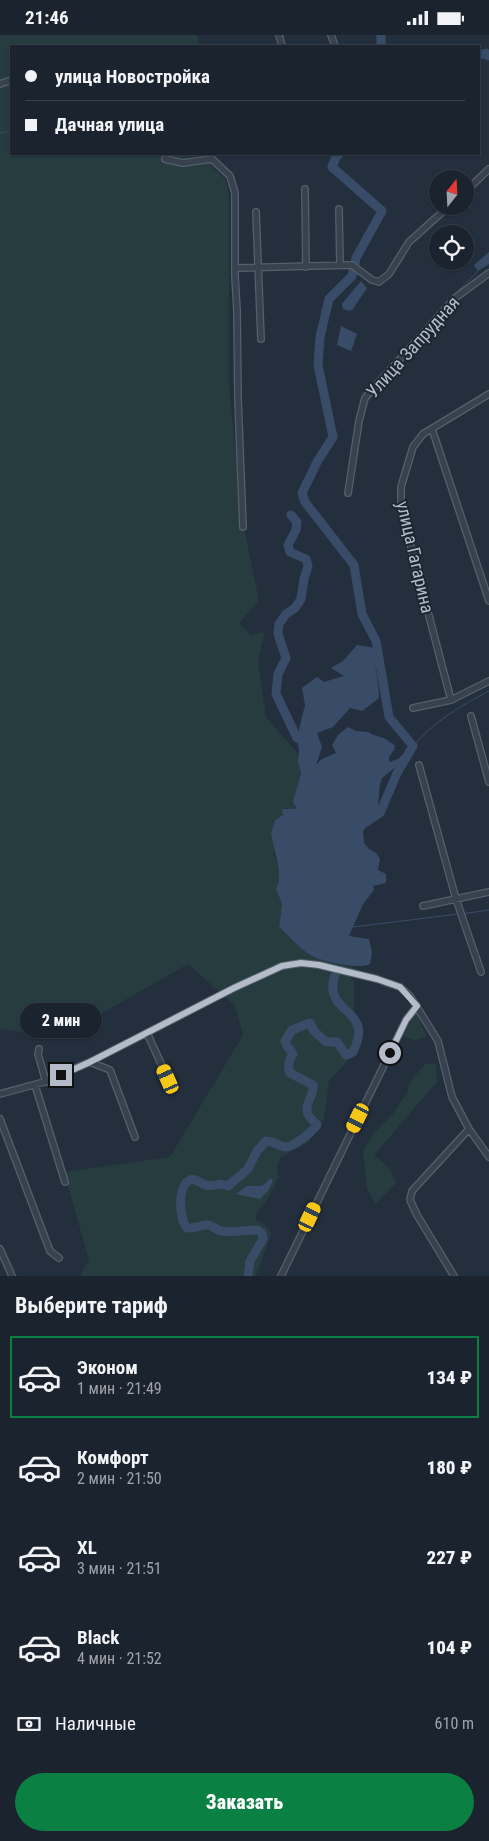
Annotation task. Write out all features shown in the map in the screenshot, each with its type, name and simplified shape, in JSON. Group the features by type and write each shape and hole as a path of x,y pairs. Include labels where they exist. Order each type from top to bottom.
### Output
{"street":[{"path":"165,159 183,163 212,159 230,176 235,193 235,268 243,527"},
{"path":"474,183 489,169"},
{"path":"305,189 306,267"},
{"path":"339,209 340,265"},
{"path":"256,212 261,339"},
{"path":"235,268 354,266 372,280 379,282 389,274 409,242 439,215"},
{"name":"Улица Запрудная","path":"348,493 359,421 365,398 454,298 489,273"},
{"name":"улица Гагарина","path":"451,700 406,528 401,504 401,487 413,447 423,434 489,395"},
{"path":"432,429 489,601"},
{"path":"413,707 451,700 489,681"},
{"path":"470,716 489,782"},
{"path":"418,765 456,899 481,972"},
{"path":"423,906 489,892"},
{"path":"0,1094 46,1082 282,966 301,963 319,965 377,979 400,987 417,1006 438,1041 452,1097 469,1129 489,1157"},
{"path":"281,1276 406,1020 417,1006"},
{"path":"147,1033 168,1079"},
{"path":"39,1049 38,1055 46,1082"},
{"path":"90,1062 110,1070 135,1137"},
{"path":"34,1085 65,1181"},
{"path":"0,1119 50,1251 59,1259"},
{"path":"454,1276 427,1234 410,1200 412,1191 469,1129"},
{"path":"0,1249 12,1276"}],"green space":[{"path":"0,35 197,35 200,45 10,45 10,155 203,155 203,157 213,162 211,166 226,180 229,197 229,386 242,517 259,601 239,623 251,636 265,631 258,662 266,717 299,755 298,763 301,773 295,800 295,810 284,808 283,815 275,820 271,834 274,840 274,854 279,869 279,880 276,889 282,904 279,927 301,948 316,958 347,965 365,973 314,962 319,968 345,973 354,981 354,1009 363,1038 355,1053 329,1081 324,1119 309,1142 281,1157 277,1167 279,1177 255,1219 269,1228 271,1235 256,1276 80,1276 89,1260 64,1172 170,1157 243,1035 235,1006 188,964 60,1037 0,1029"},
{"path":"416,1012 427,1037 415,1040 403,1036"},
{"path":"425,1064 436,1064 437,1082 374,1155 391,1170 396,1183 375,1204 367,1188 363,1151 373,1134 393,1114 407,1093 409,1083"}],"water":[{"path":"489,252 489,264 478,271 474,265"},
{"path":"361,281 367,288 353,309 349,311 343,309 342,304"},
{"path":"341,326 357,334 351,351 337,345"},
{"path":"357,645 375,648 379,698 362,711 350,708 333,727 317,733 322,747 316,765 322,759 336,753 332,745 338,735 348,727 356,731 369,732 386,739 395,746 389,757 389,762 398,759 413,746 402,762 382,778 378,807 363,831 364,843 380,859 378,870 386,874 386,883 373,886 374,890 363,904 349,936 369,939 372,953 370,964 365,966 351,966 316,958 301,948 279,927 282,904 276,889 279,880 279,869 271,834 275,820 283,815 282,809 295,809 296,807 293,802 301,773 298,763 299,750 297,738 305,705 302,688 317,677 324,682 344,676 331,668 343,661"},
{"path":"271,1178 273,1181 268,1191 260,1199 236,1194 247,1186 262,1186"}],"waterway":[{"path":"381,35 381,45"},
{"path":"480,55 486,53 489,56"},
{"path":"0,133 10,131"},
{"path":"338,155 332,167 382,211 356,258 352,276 329,299 320,337 318,365 333,437 317,462 302,493 305,502 354,565 362,614 376,641 389,717 413,746 397,773 380,813 363,824"},
{"path":"417,336 436,313 478,271"},
{"path":"363,393 404,350"},
{"path":"291,515 297,522 296,530 288,545 290,552 306,559 308,566 301,599 279,624 278,634 286,658 278,674 276,694 297,738 309,739"},
{"path":"413,746 448,715 489,691"},
{"path":"462,914 489,910"},
{"path":"353,927 459,914"},
{"path":"248,1276 250,1261 263,1239 262,1233 257,1230 221,1231 207,1225 187,1228 182,1218 181,1195 186,1183 190,1180 196,1180 207,1186 220,1184 228,1186 248,1169 257,1151 266,1141 285,1147 293,1145 317,1125 307,1112 313,1085 290,1073 289,1063 293,1054 285,1041 292,1030 310,1023 314,1031 326,1042 337,1042 346,1055 353,1052 358,1037 358,1026 354,1018 335,998 333,988 335,975"}],"route":[{"path":"61,1075 234,988 282,966 301,963 319,965 377,979 400,987 410,996 417,1006 406,1020 390,1053"}]}
